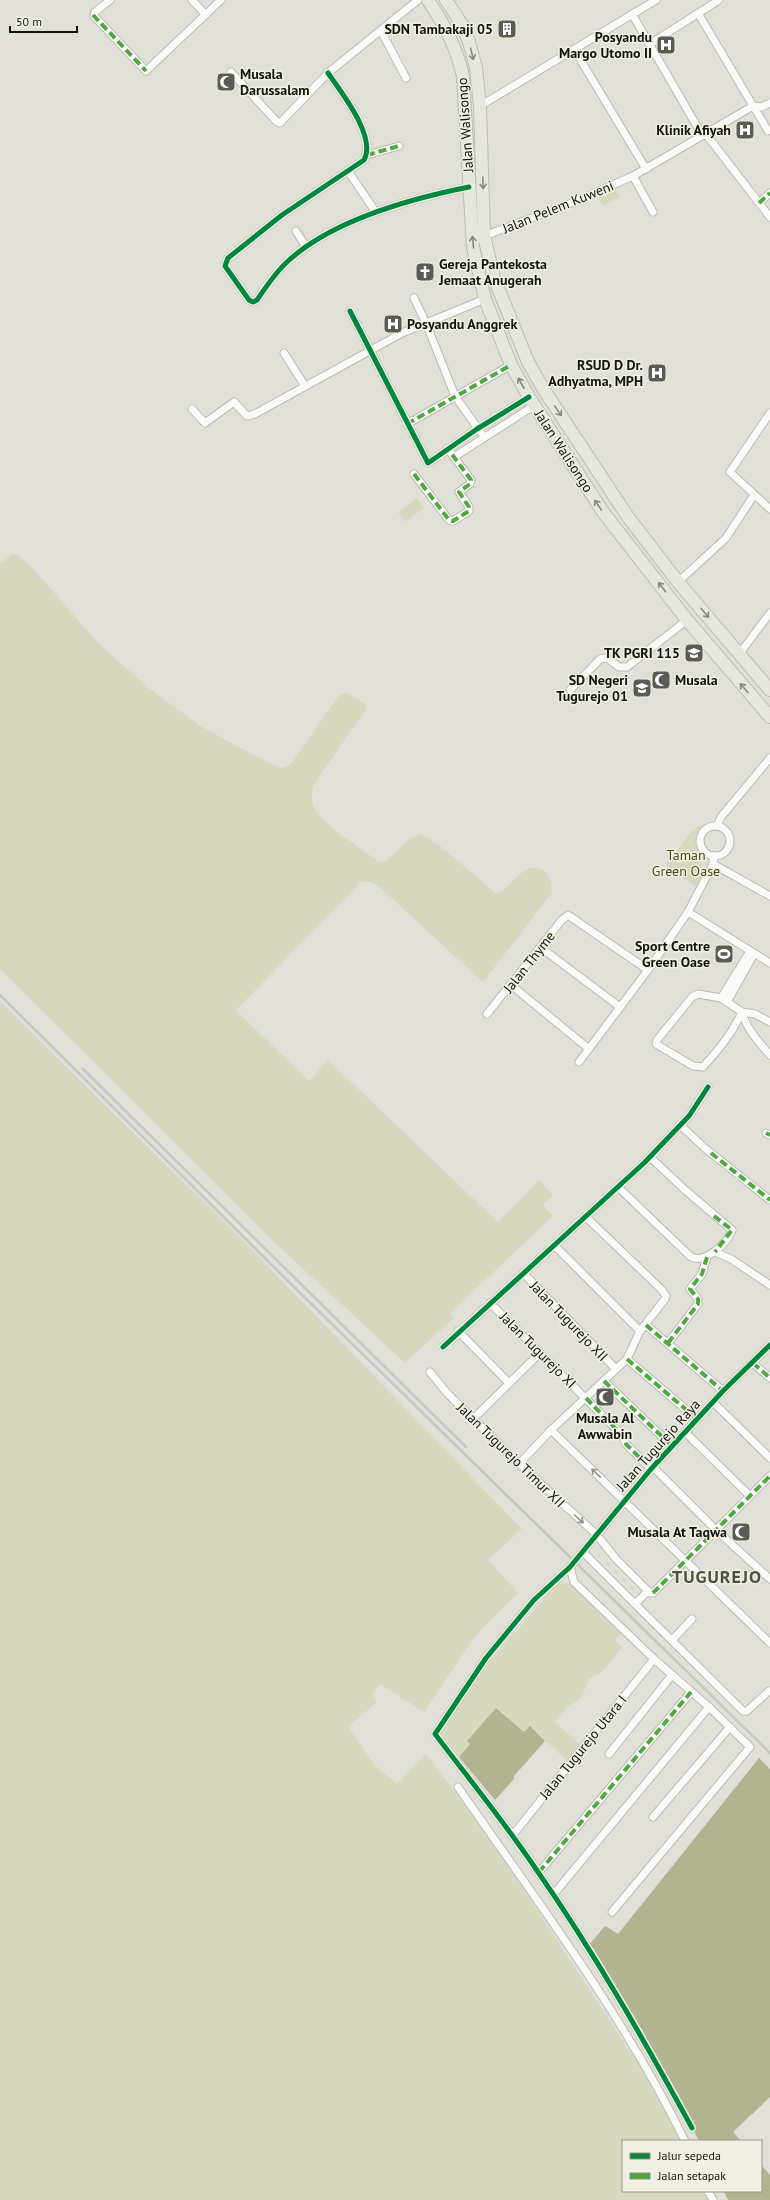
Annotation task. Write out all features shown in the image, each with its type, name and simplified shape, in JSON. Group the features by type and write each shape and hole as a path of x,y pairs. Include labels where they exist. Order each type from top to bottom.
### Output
{"highway":[{"name":"Jalan Walisongo","path":"428,0 447,29 457,52 463,76 466,101 473,247 485,299 512,365 532,401 603,512 687,620 770,717"},
{"name":"Jalan Walisongo","path":"446,0 463,26 476,68 480,106 485,214 484,236 494,278 528,362 544,390 628,517 678,582 770,690"}],"street":[{"path":"110,0 95,12 94,16 146,71 221,0"},
{"path":"192,0 206,15"},
{"path":"231,72 276,121 282,122 328,73 418,0"},
{"path":"480,106 656,0"},
{"path":"650,44 719,0"},
{"path":"698,13 768,131"},
{"path":"632,14 704,134 770,217"},
{"path":"381,31 406,78"},
{"path":"574,49 646,169"},
{"path":"328,73 360,121 367,155"},
{"name":"Jalan Pelem Kuweni","path":"484,236 567,205 633,176 753,106 762,107 770,103"},
{"path":"399,146 367,155 364,160 282,215 228,258 225,266 250,300 255,302 280,270 306,247 375,211 440,193 469,187"},
{"path":"348,171 375,211"},
{"path":"633,176 653,212"},
{"path":"759,203 770,193"},
{"path":"296,231 306,247"},
{"path":"414,298 426,322 455,396 484,437"},
{"path":"192,409 205,423 234,402 248,416 370,349 426,322 485,299"},
{"path":"350,311 428,463 477,429 532,401"},
{"path":"284,353 305,386"},
{"path":"407,424 512,365"},
{"path":"454,457 484,437 532,401"},
{"path":"769,416 731,470 732,474 769,507"},
{"path":"414,474 449,520 453,520 469,509 459,492 471,482 469,477 448,449"},
{"path":"678,582 726,538 754,495"},
{"path":"740,653 770,612"},
{"path":"570,690 600,659 607,658 619,667 627,667 687,620"},
{"path":"717,826 721,817 770,758"},
{"path":"717,826 727,832 731,843 725,853 714,856 703,851 700,839 706,829 717,826"},
{"path":"579,1062 648,970 688,912 713,864 714,856"},
{"path":"713,864 770,896"},
{"path":"688,912 770,963"},
{"name":"Jalan Thyme","path":"487,1014 561,920 568,915 648,970"},
{"path":"540,947 620,1007"},
{"path":"724,1000 752,952"},
{"path":"510,985 589,1049"},
{"path":"742,1012 734,1030 725,1043 702,1067 693,1066 656,1044 657,1040 692,997 698,994 704,993 724,1000 742,1012 755,1014 770,1022"},
{"path":"742,1012 754,1035 770,1055"},
{"path":"443,1347 458,1331 555,1246 650,1156 692,1111 708,1088"},
{"path":"680,1125 711,1153 770,1200"},
{"path":"618,1187 691,1257 698,1259 715,1252 732,1230 689,1193 650,1156"},
{"path":"519,1464 551,1430 627,1359 640,1331 662,1305 666,1296 586,1217"},
{"path":"555,1246 640,1331"},
{"path":"715,1252 730,1259 770,1285"},
{"path":"668,1343 698,1304 698,1299 690,1289 702,1274 706,1257"},
{"name":"Jalan Tugurejo XII","path":"523,1274 616,1369"},
{"name":"Jalan Tugurejo XI","path":"490,1303 622,1435 626,1444 770,1579"},
{"path":"646,1325 723,1391"},
{"path":"458,1331 509,1383"},
{"name":"Jalan Tugurejo Raya","path":"512,1836 434,1734 496,1647 534,1600 570,1567 652,1468 723,1391 770,1345"},
{"path":"473,1419 540,1353"},
{"path":"627,1359 697,1419"},
{"path":"753,1363 770,1378"},
{"name":"Jalan Tugurejo Timur XII","path":"430,1372 447,1393 519,1464 596,1534 650,1592"},
{"path":"604,1381 672,1446"},
{"path":"713,1402 770,1458"},
{"path":"551,1430 625,1500 770,1643"},
{"path":"685,1432 750,1496"},
{"path":"635,1604 686,1561 770,1476"},
{"path":"583,1552 745,1712 769,1691"},
{"path":"570,1567 574,1582 654,1659 709,1707 750,1747 692,1814 612,1912"},
{"path":"672,1640 692,1619"},
{"name":"Jalan Tugurejo Utara I","path":"512,1836 654,1659"},
{"path":"609,1754 672,1675"},
{"path":"539,1872 691,1692"},
{"path":"553,1895 709,1707"},
{"path":"653,1817 730,1727"},
{"path":"458,1787 596,1987 640,2058 683,2140"},
{"path":"512,1836 539,1872 586,1944 641,2034 692,2128"}],"green space":[{"path":"616,189 620,197 603,206 599,198"},
{"path":"417,498 424,508 405,522 398,512"},
{"path":"12,554 19,556 31,566 98,643 150,689 202,727 273,765 283,768 291,764 340,694 347,693 365,704 366,709 313,786 312,799 318,814 325,821 378,861 386,861 409,839 421,834 439,845 497,894 523,871 529,868 535,867 541,869 549,876 552,893 483,982 377,885 367,881 361,882 236,1010 309,1081 328,1060 498,1222 539,1180 553,1195 543,1205 553,1216 450,1313 454,1318 405,1363 274,1242 0,969 0,564"},
{"name":"Taman Green Oase","path":"702,824 696,842 703,874 696,886 667,869 667,863 693,830"},
{"path":"0,1002 235,1232 522,1529 488,1560 518,1593 475,1636 424,1712 380,1684 373,1695 377,1702 348,1727 375,1765 397,1784 426,1754 491,1840 666,2106 683,2140 622,2140 622,2192 707,2192 711,2200 0,2200"},
{"path":"563,1583 571,1584 621,1634 615,1640 622,1647 602,1672 589,1679 582,1697 568,1707 555,1722 581,1745 567,1761 530,1726 524,1732 496,1708 467,1741 470,1744 459,1757 441,1735 442,1731 490,1661 556,1585"}],"shaded area":[{"path":"496,1708 524,1732 530,1726 545,1741 495,1800 459,1757 470,1744 467,1741"},
{"path":"759,1758 770,1769 770,2097 733,2132 740,2140 698,2140 670,2086 588,1946 605,1926 618,1934"},
{"path":"762,2166 770,2175 770,2200 728,2200 724,2192 762,2192"}],"railway":[{"path":"0,995 288,1281 770,1753"},
{"path":"83,1069 466,1447"}],"marked path":[{"path":"93,15 146,71"},
{"path":"367,155 399,146"},
{"path":"759,203 770,193"},
{"path":"407,424 511,365"},
{"path":"414,474 449,520 453,521 469,511 469,507 459,492 470,484 471,480 448,449"},
{"path":"766,1133 770,1135"},
{"path":"711,1153 770,1200"},
{"path":"714,1216 732,1230 715,1252"},
{"path":"668,1343 698,1304 698,1299 690,1289 702,1274 707,1257"},
{"path":"646,1325 723,1391"},
{"path":"627,1359 697,1419"},
{"path":"753,1363 770,1378"},
{"path":"604,1381 672,1446"},
{"path":"586,1398 622,1435 626,1444 651,1469"},
{"path":"653,1593 770,1476"},
{"path":"539,1872 691,1692"}],"cycle path":[{"path":"328,73 349,103 362,127 366,139 367,150 364,160 282,215 228,258 225,266 249,300 253,302 257,300 275,275 287,262 305,247 326,234 372,213 422,198 469,187"},
{"path":"350,311 428,463 477,429 529,397"},
{"path":"443,1347 644,1163 689,1116 708,1087"},
{"path":"692,2128 656,2062 559,1903 526,1854 435,1734 486,1658 534,1600 570,1567 651,1469 723,1391 770,1345"}],"place":[{"name":"SDN Tambakaji 05","path":"507,29"},
{"name":"Posyandu Margo Utomo II","path":"666,45"},
{"name":"Musala Darussalam","path":"226,82"},
{"name":"Klinik Afiyah","path":"745,130"},
{"name":"Gereja Pantekosta Jemaat Anugerah","path":"425,272"},
{"name":"Posyandu Anggrek","path":"393,324"},
{"name":"RSUD D Dr. Adhyatma, MPH","path":"657,373"},
{"name":"TK PGRI 115","path":"694,653"},
{"name":"Musala","path":"661,680"},
{"name":"SD Negeri Tugurejo 01","path":"642,688"},
{"name":"Sport Centre Green Oase","path":"724,954"},
{"name":"Musala Al Awwabin","path":"605,1397"},
{"name":"Musala At Taqwa","path":"741,1532"}],"district":[{"name":"TUGUREJO","path":"717,1577"}]}
